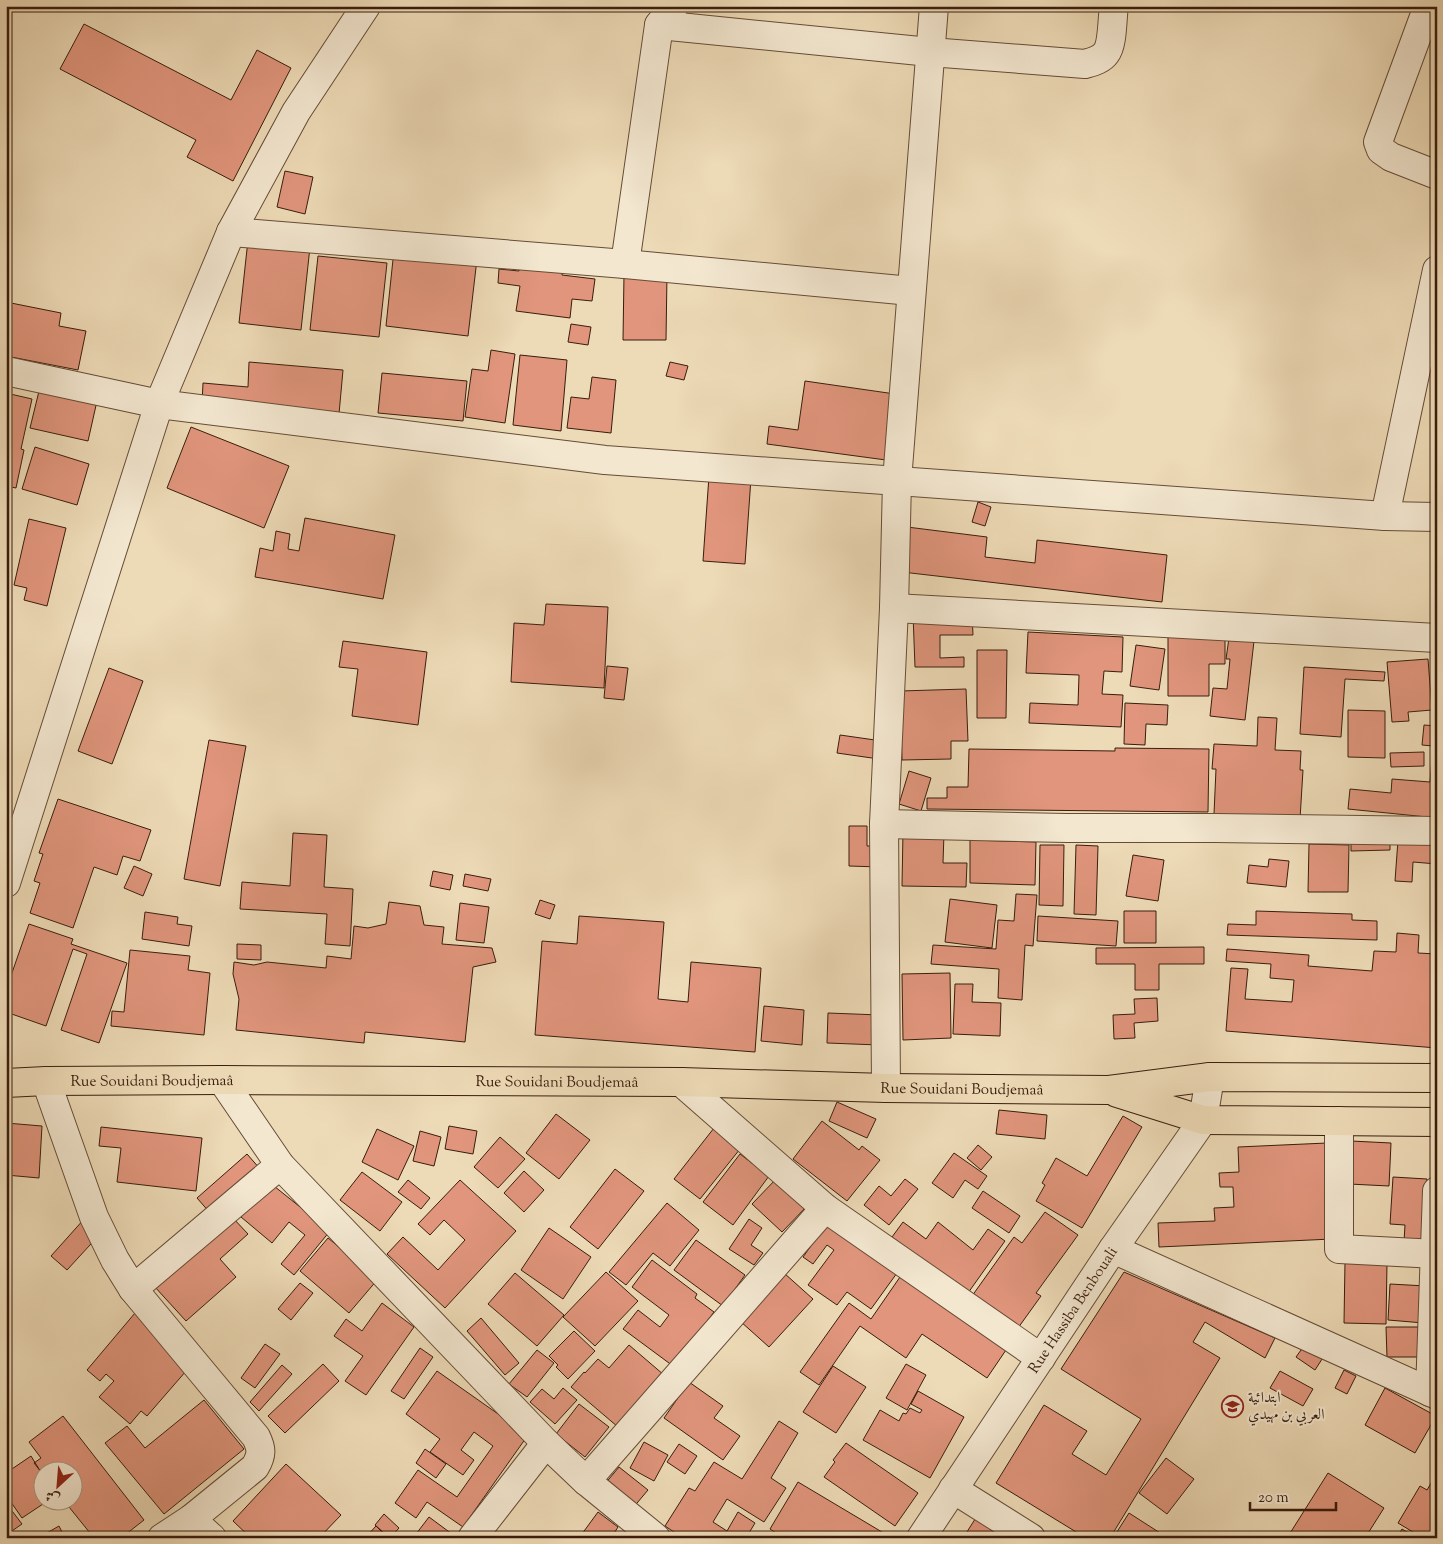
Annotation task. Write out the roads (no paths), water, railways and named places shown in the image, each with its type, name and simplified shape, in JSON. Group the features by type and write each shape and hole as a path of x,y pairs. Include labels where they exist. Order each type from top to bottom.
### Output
{"main road":[{"name":"Rue Souidani Boudjemaâ","path":"6,1084 46,1081 222,1080 682,1082 886,1088 1108,1090 1210,1077 1437,1078"},
{"name":"Rue Souidani Boudjemaâ","path":"1108,1090 1203,1120 1437,1122"}],"street":[{"path":"6,883 159,404 230,232 296,112 366,6"},
{"path":"886,1088 884,824 894,608 897,481 934,6"},
{"path":"625,264 666,16 930,52 1085,64 1097,61 1106,53 1110,40 1114,6"},
{"path":"1428,6 1378,142 1381,150 1391,157 1437,175"},
{"path":"230,232 625,264 911,291"},
{"path":"1385,516 1435,285"},
{"path":"6,371 159,404 605,460 1385,516 1437,517"},
{"path":"894,608 1437,638"},
{"path":"884,824 1067,828 1437,831"},
{"name":"Rue Hassiba Benbouali","path":"921,1538 1113,1249 1203,1120 1210,1077"},
{"path":"222,1080 280,1165 546,1443 586,1481 656,1538"},
{"path":"46,1081 94,1217 133,1289 256,1436 261,1446 261,1457 255,1467 191,1519 162,1538"},
{"path":"682,1082 825,1208 1041,1358"},
{"path":"1339,1121 1339,1249 1436,1254"},
{"path":"133,1289 280,1165"},
{"path":"1113,1249 1433,1393 1437,1191"},
{"path":"586,1481 825,1208"},
{"path":"472,1538 546,1443"},
{"path":"954,1489 1031,1538"},
{"path":"191,1519 212,1538"}],"place":[{"name":"ابتدائية العربي بن مهيدي","path":"1232,1406"}]}
